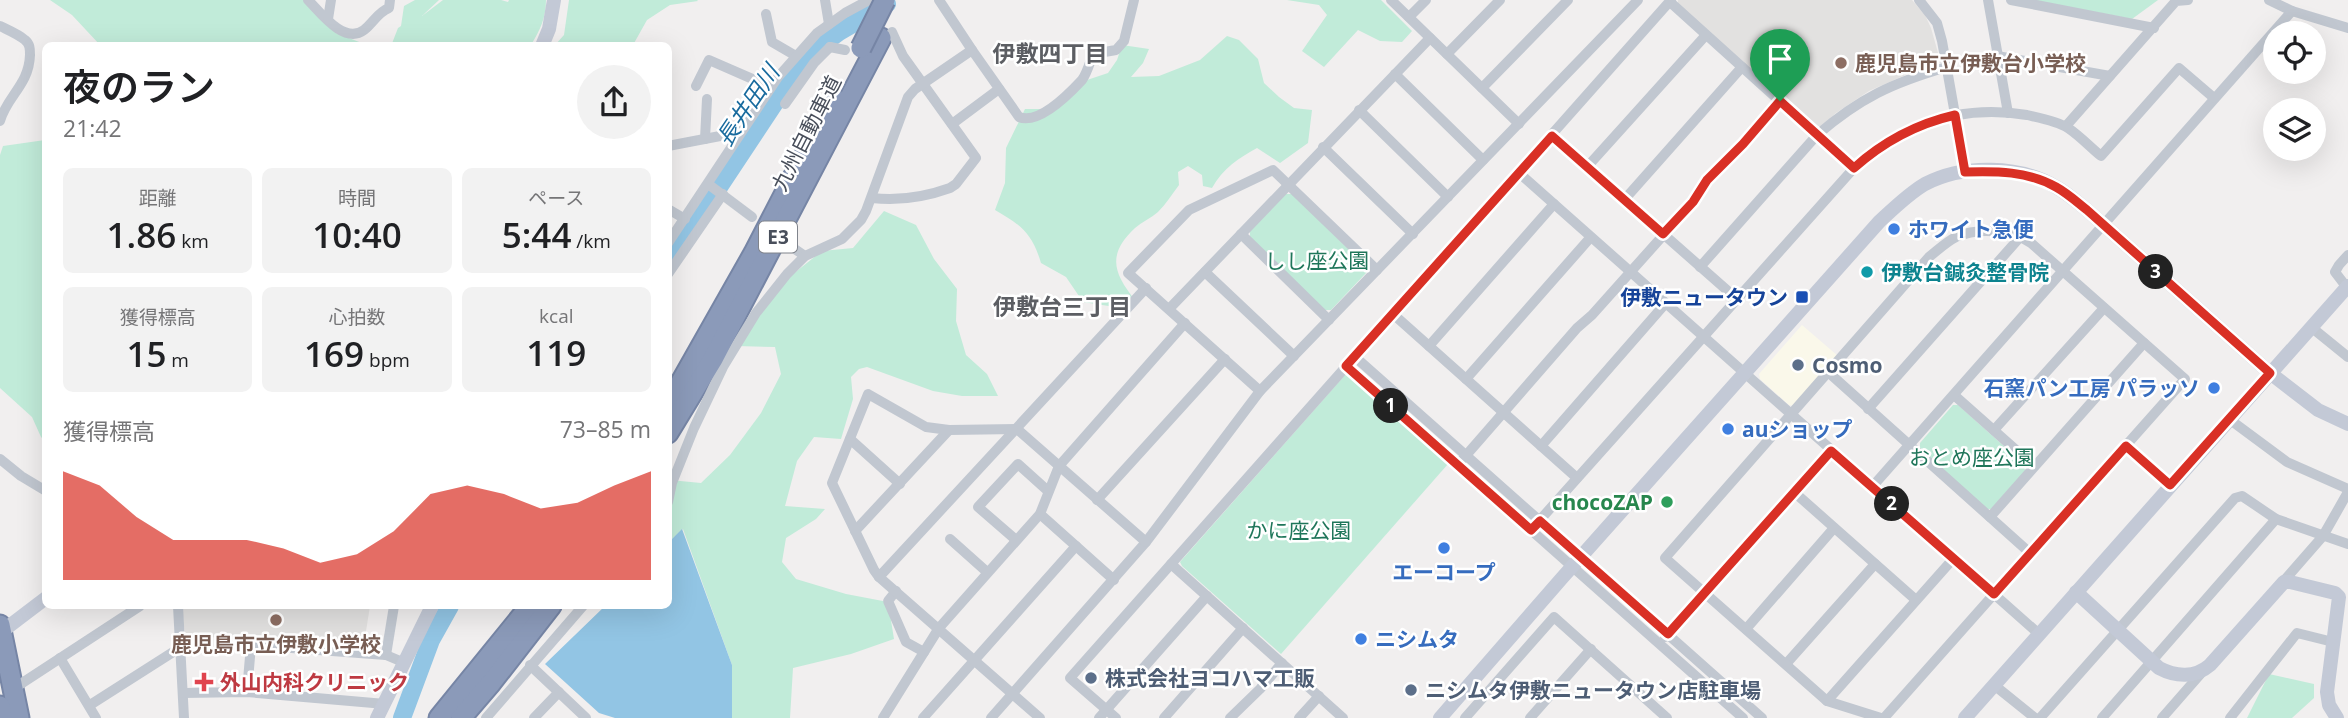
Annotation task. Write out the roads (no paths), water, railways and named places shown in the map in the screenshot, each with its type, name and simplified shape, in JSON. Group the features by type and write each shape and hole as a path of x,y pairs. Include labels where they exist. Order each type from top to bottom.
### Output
{"highway":[{"name":"九州自動車道","path":"672,398 747,265 853,49 885,0"},
{"name":"九州自動車道","path":"672,426 724,337 886,35 900,0"},
{"path":"439,718 528,609"},
{"path":"463,718 549,609"},
{"path":"1,630 19,718"},
{"path":"0,706 2,718"}],"street":[{"path":"308,0 338,29 353,34 363,31 383,10 390,8 390,0"},
{"path":"328,19 331,0"},
{"path":"544,42 554,0"},
{"path":"825,0 829,24"},
{"path":"672,237 771,87 796,56 817,33 869,0"},
{"path":"939,0 1019,117 1032,120 1043,116 1084,78 1093,54 1116,50 1124,41 1134,0"},
{"path":"1391,0 1519,124"},
{"path":"1409,17 1426,0"},
{"path":"1447,54 1500,0"},
{"path":"1482,89 1568,0"},
{"path":"991,718 1146,542 1260,391 1638,0"},
{"path":"1919,0 1937,23 1965,172"},
{"path":"1988,0 2008,113"},
{"path":"2011,0 2154,28"},
{"path":"2066,127 2176,1 2188,0"},
{"path":"2269,0 2292,11 2348,28"},
{"path":"1116,718 1103,714 1070,678 1670,1 1854,168"},
{"path":"1872,487 2292,11"},
{"path":"766,14 772,42 796,56"},
{"path":"0,26 26,40 30,46 28,71 0,121"},
{"path":"817,33 830,47 853,49"},
{"path":"872,198 889,200 940,192 956,184 976,158 886,35"},
{"path":"1587,167 1706,35"},
{"path":"1169,309 1430,38"},
{"path":"785,104 814,63 830,47"},
{"path":"672,484 694,428 723,367 766,298 805,256 842,239 861,220 872,198 908,97 915,89 972,50"},
{"path":"1997,56 2110,76"},
{"path":"696,86 709,60 771,87"},
{"path":"1624,200 1742,67"},
{"path":"1700,267 1817,135 1860,102 1884,88 1947,67"},
{"path":"1531,530 1854,168 1872,152 1905,131 1955,115 2008,113 2040,118 2066,127 2101,156 2179,68 2214,98"},
{"path":"1395,74 1483,160"},
{"path":"952,124 999,89"},
{"path":"705,139 707,99"},
{"path":"1462,460 1577,328 1693,202 1707,180 1780,101"},
{"path":"1359,110 1448,197"},
{"path":"672,145 741,132"},
{"path":"1552,136 1737,299"},
{"path":"1323,147 1413,234"},
{"path":"1260,391 1128,273 1189,210 1273,170 1377,270"},
{"path":"1440,718 1879,222 1925,184 1965,172 2001,171 2032,177 2056,187 2104,225 2270,373 2318,410 2348,424"},
{"path":"1518,172 2039,634"},
{"path":"708,184 752,217"},
{"path":"672,268 723,194"},
{"path":"1429,346 1554,204"},
{"path":"672,211 685,219"},
{"path":"1985,231 2021,236 2063,271 2185,379 1883,718 1827,701 1665,558 1930,257 1944,245 1958,236 1985,231"},
{"path":"1241,234 1329,320"},
{"path":"1868,409 2021,236"},
{"path":"1466,379 1590,237"},
{"path":"789,245 805,256"},
{"path":"1965,718 2348,287 2335,272 2348,255"},
{"path":"1205,272 1294,356"},
{"path":"879,577 1146,288"},
{"path":"1541,446 1665,304"},
{"path":"1994,430 2104,307"},
{"path":"1393,314 1577,478"},
{"path":"883,718 939,628 1040,514 1059,466 1185,323"},
{"path":"2311,327 2348,357"},
{"path":"1990,517 2144,343"},
{"path":"1354,356 1531,530 1668,634 1762,718"},
{"path":"1097,500 1225,359"},
{"path":"1346,366 1540,521 1576,562 1659,644 1743,718"},
{"path":"1828,372 2029,553"},
{"path":"1040,718 879,577 832,483 868,394 926,427 949,430 1017,429 1146,542"},
{"path":"1954,395 2034,466"},
{"path":"2162,718 2323,536 2348,491 2287,462 2229,419"},
{"path":"855,531 949,430"},
{"path":"850,439 900,484"},
{"path":"2126,446 2170,485"},
{"path":"1659,644 1831,451"},
{"path":"0,459 42,489"},
{"path":"1016,540 978,507 1018,464 1048,491"},
{"path":"1794,492 1916,600"},
{"path":"2040,718 2235,498 2242,496 2276,519 2348,544"},
{"path":"1040,514 1114,580"},
{"path":"2102,718 2276,519"},
{"path":"1746,629 1834,528"},
{"path":"950,539 987,572"},
{"path":"923,718 1076,546"},
{"path":"1827,701 1953,559"},
{"path":"1171,564 1343,718"},
{"path":"1786,664 1875,564"},
{"path":"2281,584 2290,582 2341,594 2328,699 2337,718"},
{"path":"896,592 888,601 906,642 923,653"},
{"path":"2076,592 2159,668 2176,675 2204,670"},
{"path":"1103,714 1207,596"},
{"path":"1,630 42,601"},
{"path":"178,609 184,718"},
{"path":"386,655 394,609"},
{"path":"377,718 431,609"},
{"path":"486,718 580,609"},
{"path":"13,689 60,658 123,610"},
{"path":"1465,718 1554,617 1667,718"},
{"path":"1164,718 1243,628"},
{"path":"2230,718 2297,633 2333,642"},
{"path":"247,692 251,645 386,655 405,663"},
{"path":"90,705 181,647"},
{"path":"1530,718 1591,649"},
{"path":"60,658 96,718"},
{"path":"1230,718 1282,663"},
{"path":"530,665 586,718"},
{"path":"1999,689 2035,718"},
{"path":"183,693 247,692 385,704"},
{"path":"534,718 559,692"},
{"path":"1299,718 1319,696"}],"water":[{"path":"682,529 732,665 732,718 615,718 599,713 545,664 602,609 672,609 672,539"}],"waterway":[{"name":"長井田川","path":"672,258 782,92 813,51 887,4"},
{"name":"長井田川","path":"402,718 431,640 448,609"}],"place":[{"name":"鹿児島市立伊敷台小学校","path":"1841,63"},
{"name":"ホワイト急便","path":"1894,229"},
{"name":"伊敷台鍼灸整骨院","path":"1867,272"},
{"name":"伊敷ニュータウン","path":"1802,297"},
{"name":"Cosmo","path":"1798,365"},
{"name":"石窯パン工房 パラッソ","path":"2214,388"},
{"name":"auショップ","path":"1728,429"},
{"name":"chocoZAP","path":"1667,502"},
{"name":"エーコープ","path":"1444,548"},
{"name":"鹿児島市立伊敷小学校","path":"276,620"},
{"name":"ニシムタ","path":"1361,639"},
{"name":"株式会社ヨコハマ工販","path":"1091,678"},
{"name":"外山内科クリニック","path":"204,682"},
{"name":"ニシムタ伊敷ニュータウン店駐車場","path":"1411,690"}],"district":[{"name":"伊敷四丁目","path":"1050,53"},
{"name":"伊敷台三丁目","path":"1062,306"}],"park label":[{"name":"しし座公園","path":"1317,260"},
{"name":"おとめ座公園","path":"1972,457"},
{"name":"かに座公園","path":"1299,530"}]}
